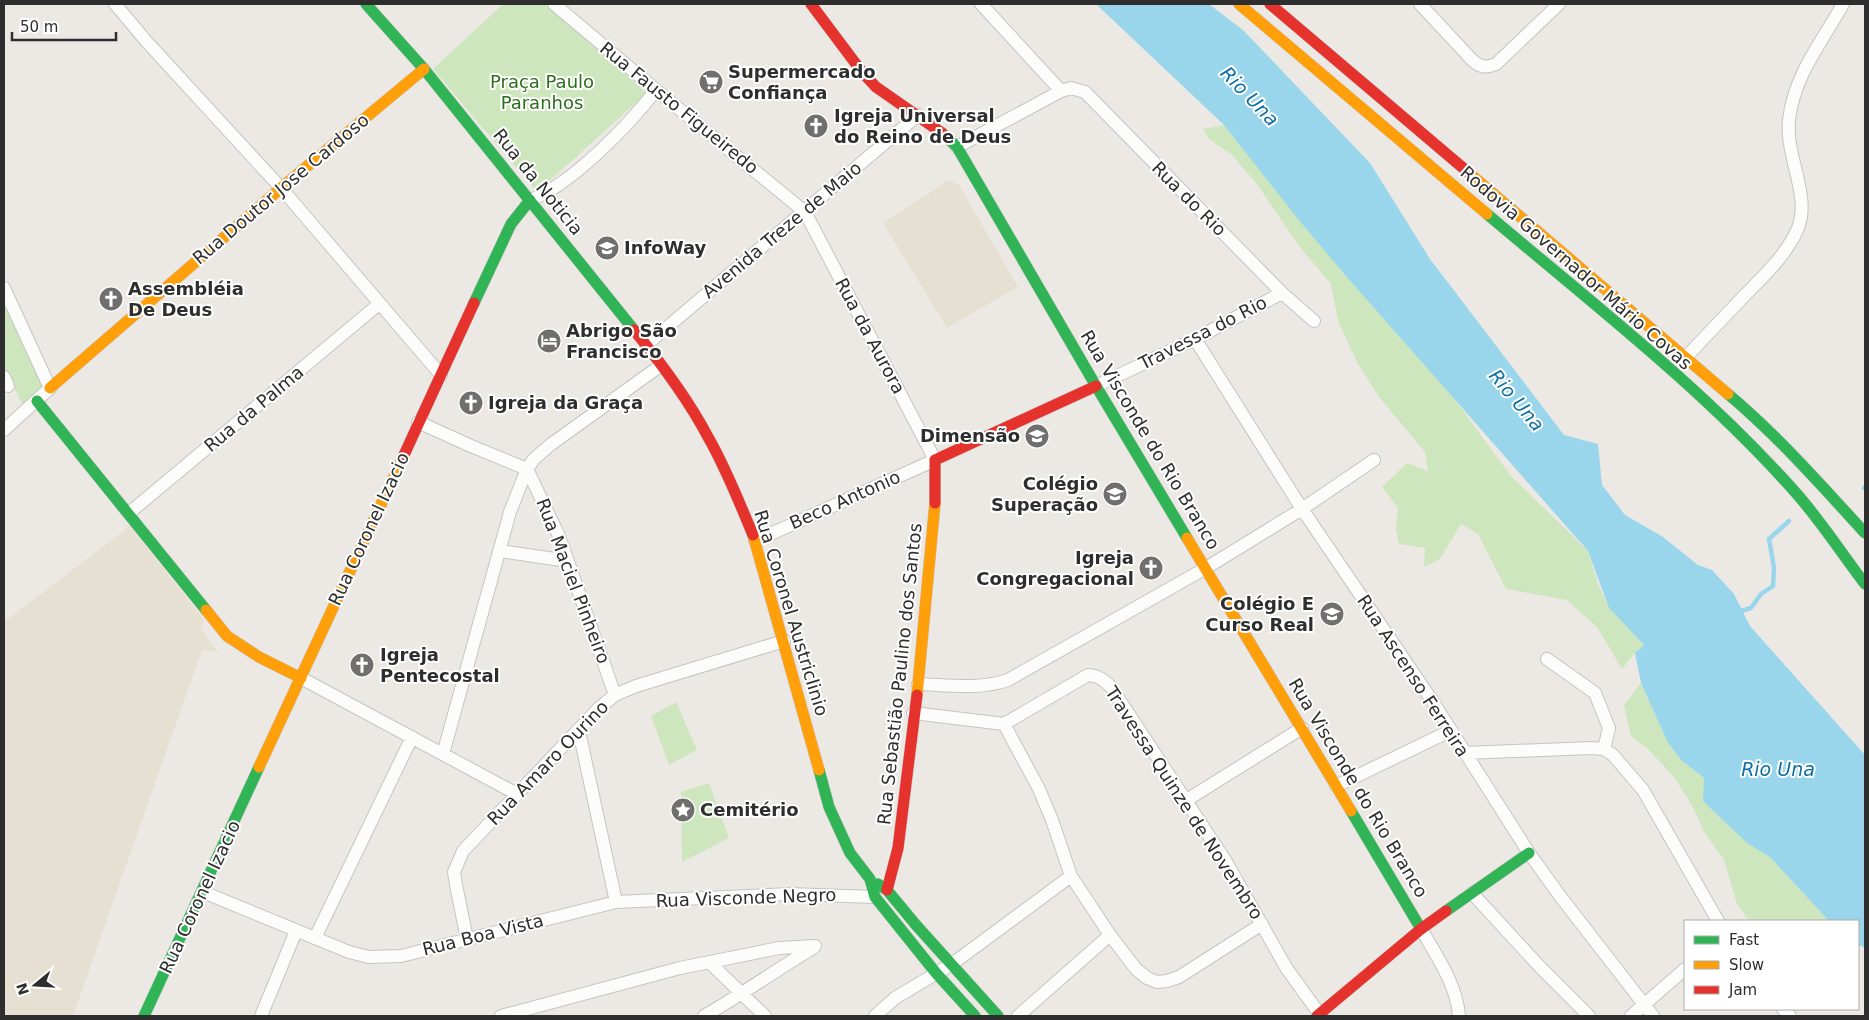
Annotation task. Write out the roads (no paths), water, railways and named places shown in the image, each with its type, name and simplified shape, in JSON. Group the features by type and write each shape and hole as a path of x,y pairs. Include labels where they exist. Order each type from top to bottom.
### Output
{"main road":[{"name":"Rua da Noticia","path":"366,4 424,69 646,345 660,366"},
{"name":"Rua Visconde do Rio Branco","path":"810,4 862,72 876,87 941,132 957,147 1096,386 1421,929"},
{"name":"Rodovia Governador Mário Covas","path":"1238,4 1672,370 1797,494 1865,584"},
{"name":"Rodovia Governador Mário Covas","path":"1270,4 1752,414 1797,458 1865,533"},
{"name":"Rua Doutor Jose Cardoso","path":"50,388 281,188 424,69"},
{"name":"Rua Coronel Izacio","path":"144,1016 511,224 530,200"},
{"name":"Rua Coronel Austriclinio","path":"660,366 690,407 728,474 755,540 829,807 850,853 870,879"},
{"path":"935,460 1096,386"},
{"path":"37,401 228,636 259,657 301,678"},
{"name":"Rua Sebastião Paulino dos Santos","path":"887,890 898,848 918,684 936,492 935,460"},
{"path":"1319,1015 1421,929 1529,853"},
{"path":"870,879 887,890 998,1016"},
{"path":"870,879 875,897 936,973 975,1016"},
{"path":"875,897 887,890"}],"street":[{"path":"115,4 147,42 281,188 441,375"},
{"name":"Rua Fausto Figueiredo","path":"554,4 805,212"},
{"path":"980,4 1061,92"},
{"path":"1420,4 1472,60 1479,66 1486,68 1496,64 1559,4"},
{"path":"1686,357 1764,275 1784,252 1798,229 1802,214 1800,193 1790,144 1789,121 1792,104 1804,68 1843,4"},
{"name":"Rua do Rio","path":"957,147 1061,92 1071,88 1085,92 1282,293 1314,321"},
{"name":"Rua Coronel Izacio","path":"530,200 544,195 581,167 631,120 656,90"},
{"name":"Avenida Treze de Maio","path":"646,345 918,115"},
{"name":"Rua da Aurora","path":"805,212 935,460"},
{"path":"4,288 50,388"},
{"name":"Travessa do Rio","path":"1096,386 1195,339 1282,293"},
{"name":"Rua da Palma","path":"129,513 379,304"},
{"name":"Rua Ascenso Ferreira","path":"1195,339 1302,508 1529,853 1653,1016"},
{"path":"443,754 510,512 527,469 534,459 550,445 660,366"},
{"name":"Rua Doutor Jose Cardoso","path":"4,430 50,388"},
{"path":"418,422 527,469"},
{"name":"Beco Antonio","path":"755,540 935,460"},
{"path":"918,684 981,686 993,685 1008,680 1206,568 1374,460"},
{"name":"Rua Maciel Pinheiro","path":"527,469 552,520 568,561 615,695"},
{"path":"500,551 568,561"},
{"name":"Rua Amaro Ourino","path":"468,939 454,872 462,852 599,708 615,695 678,672 784,641"},
{"path":"1546,659 1595,693 1609,728 1604,749"},
{"name":"Travessa Quinze de Novembro","path":"1004,724 1088,675 1104,680 1111,687 1225,860 1287,968 1319,1015"},
{"path":"301,678 517,794"},
{"path":"913,713 1004,724 1039,789 1071,876 1110,936 1136,969 1147,978 1157,982 1179,977 1262,924"},
{"path":"1185,801 1302,728"},
{"path":"579,730 616,902"},
{"path":"1336,786 1450,731"},
{"path":"315,938 412,737"},
{"path":"1464,753 1570,748 1604,749 1614,755 1643,790 1717,920"},
{"path":"875,1016 895,998 952,964 1071,876"},
{"name":"Rua Boa Vista","path":"203,892 349,952 369,957 401,956 616,902"},
{"path":"1472,893 1540,967 1589,1016"},
{"name":"Rua Visconde Negro","path":"616,902 789,894 875,897"},
{"path":"1421,929 1446,975 1454,994 1459,1016"},
{"path":"261,1016 296,931"},
{"path":"1018,1016 1110,936"},
{"path":"500,1016 680,968 779,948 815,946 776,970 743,994 704,1016"},
{"path":"710,963 765,1016"},
{"path":"1631,1016 1684,971"}],"water":[{"name":"Rio Una","path":"1096,4 1209,4 1244,31 1370,163 1430,259 1564,435 1598,444 1602,485 1625,515 1663,537 1698,565 1712,570 1734,594 1750,626 1865,755 1865,948 1859,945 1859,920 1828,920 1770,857 1747,843 1703,801 1704,778 1681,760 1667,741 1641,683 1635,653 1644,645 1609,608 1588,551 1346,276 1298,219 1224,125"}],"waterway":[{"path":"1738,612 1751,608 1761,594 1773,586 1774,568 1769,539 1789,521"}],"place":[{"name":"Supermercado Confiança","path":"711,82"},
{"name":"Igreja Universal do Reino de Deus","path":"816,126"},
{"name":"InfoWay","path":"607,248"},
{"name":"Assembléia De Deus","path":"111,299"},
{"name":"Abrigo São Francisco","path":"549,341"},
{"name":"Igreja da Graça","path":"471,403"},
{"name":"Dimensão","path":"1037,436"},
{"name":"Colégio Superação","path":"1115,494"},
{"name":"Igreja Congregacional","path":"1151,568"},
{"name":"Colégio E Curso Real","path":"1332,614"},
{"name":"Igreja Pentecostal","path":"362,665"},
{"name":"Cemitério","path":"683,810"}],"park label":[{"name":"Praça Paulo Paranhos","path":"542,92"}]}
